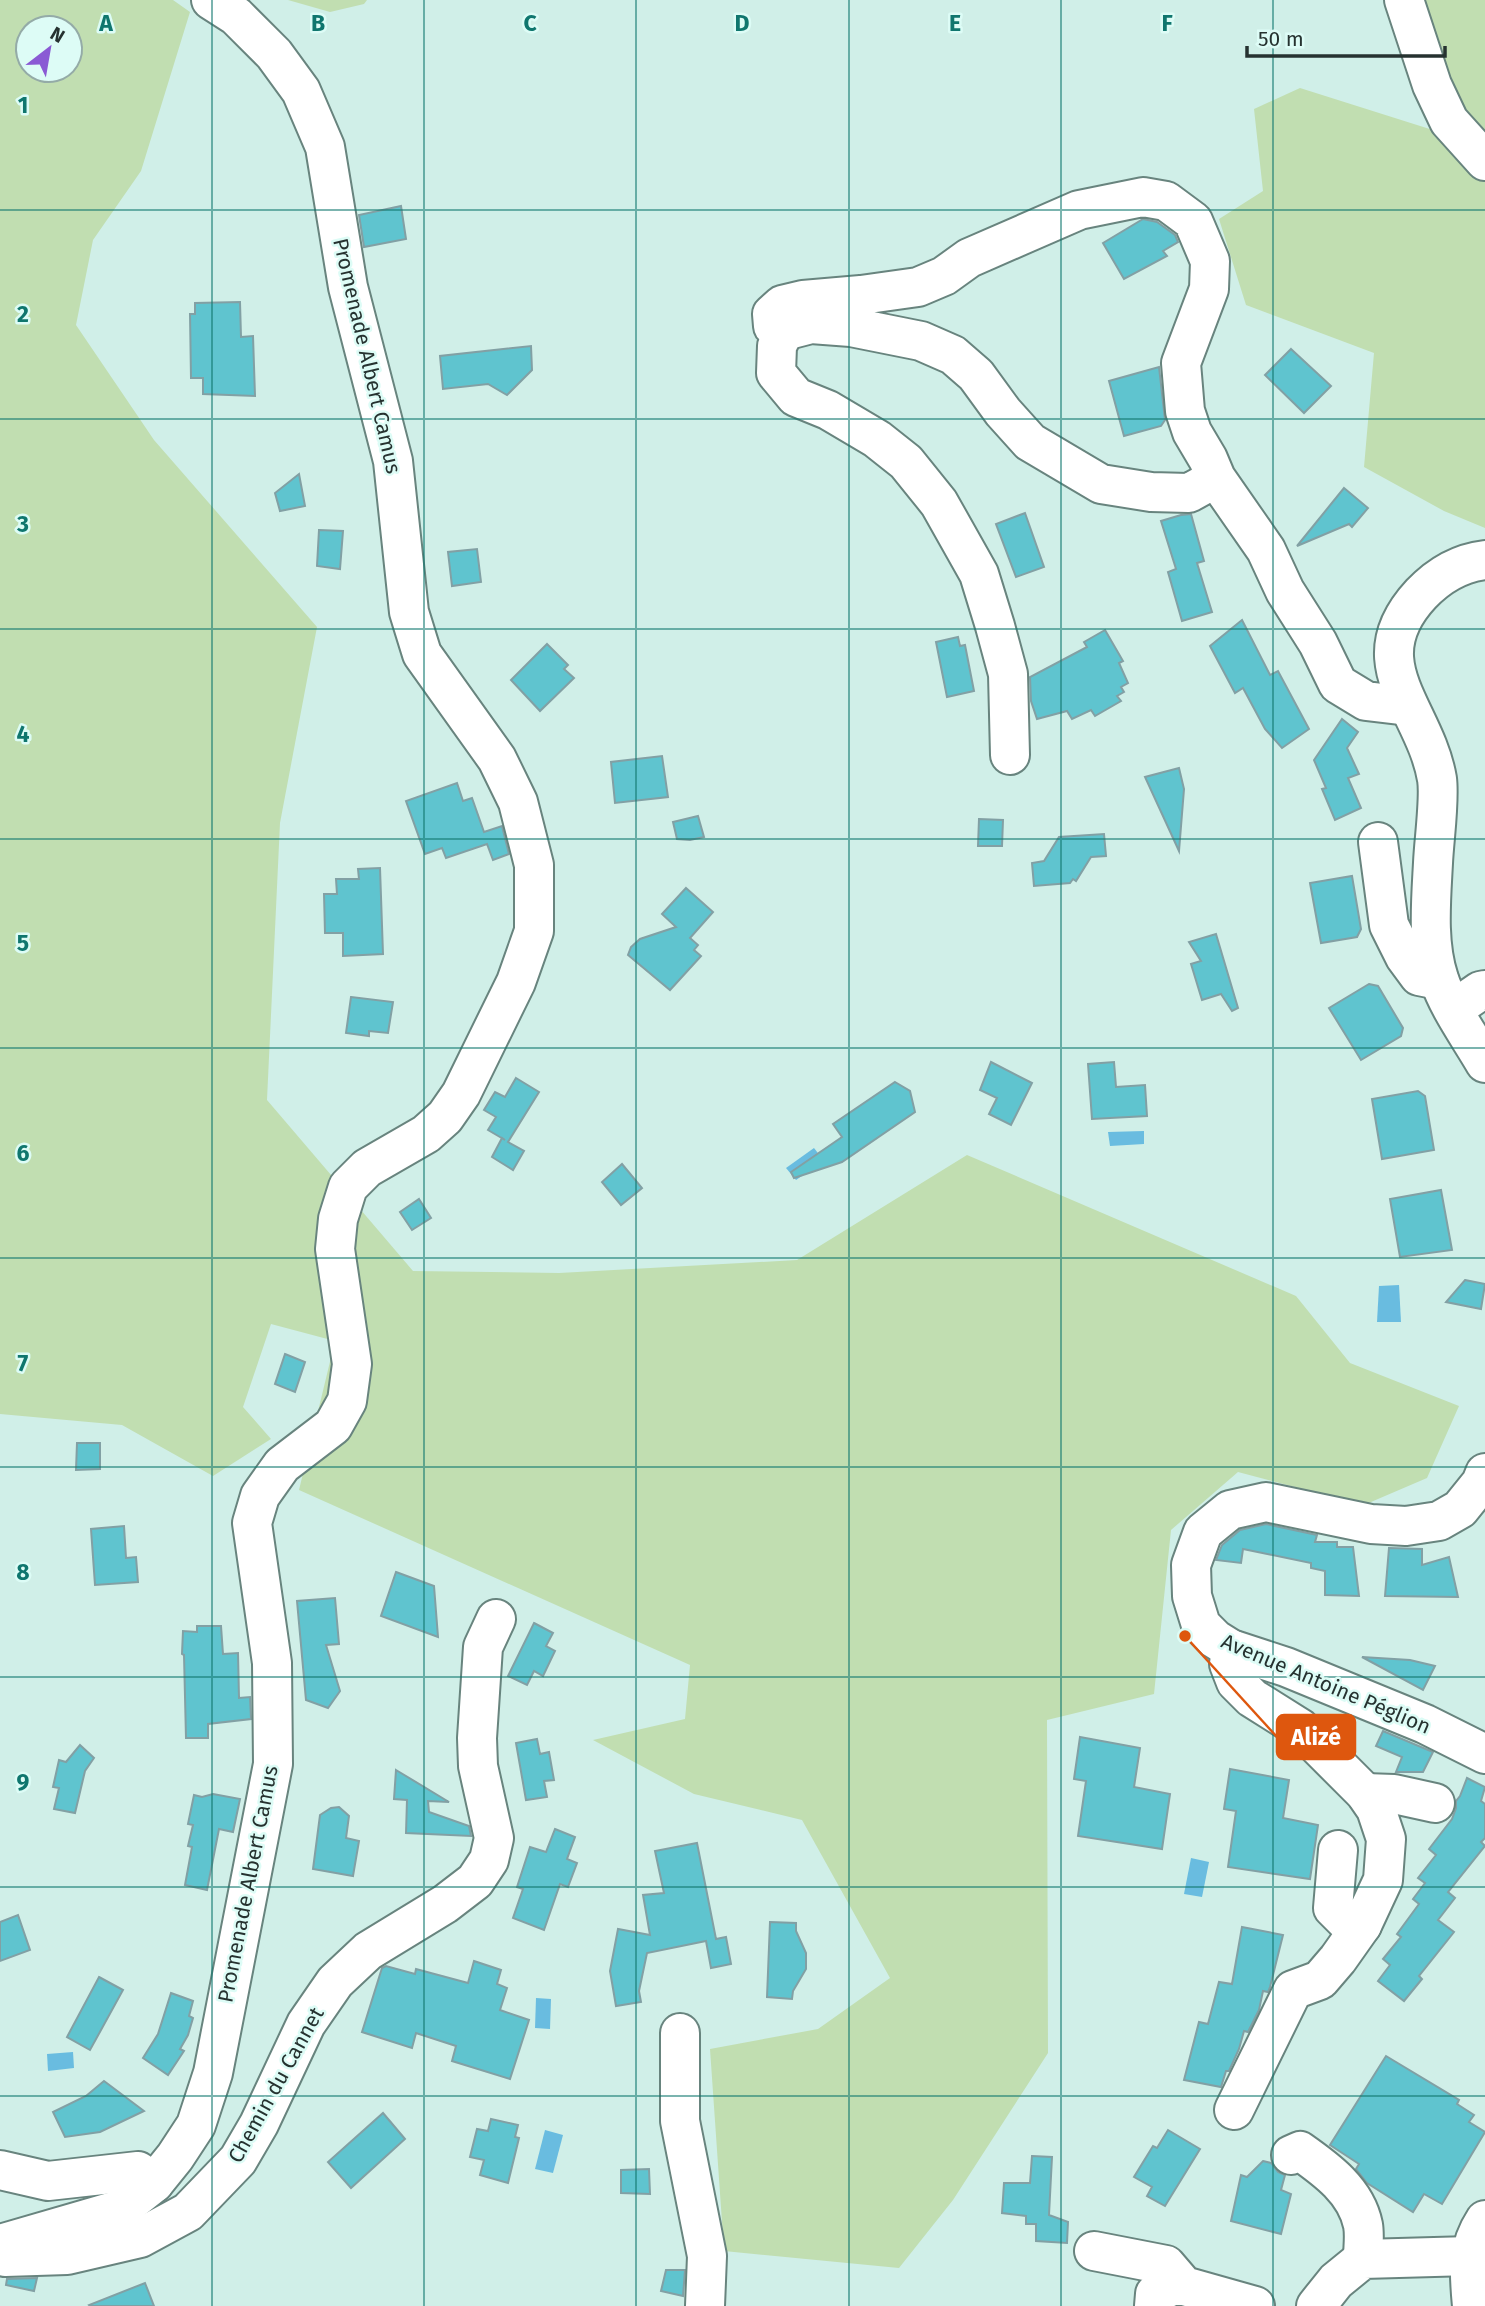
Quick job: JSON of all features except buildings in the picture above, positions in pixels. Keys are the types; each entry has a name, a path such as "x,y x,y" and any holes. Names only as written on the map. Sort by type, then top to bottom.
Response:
{"street":[{"name":"Promenade Albert Camus","path":"0,2245 121,2209 154,2183 196,2125 213,2073 272,1764 272,1663 252,1523 260,1496 282,1465 333,1426 347,1401 352,1364 335,1249 338,1219 348,1187 367,1168 426,1134 445,1117 461,1094 516,982 534,931 534,865 518,802 497,760 422,654 409,612 393,460 348,287 325,147 301,91 274,54 236,16 211,0"},
{"path":"1404,0 1432,85 1449,121 1485,161"},
{"path":"1216,478 1189,493 1151,492 1101,484 1030,442 1003,412 976,374 953,355 921,341 851,327 811,324 784,331 773,326 772,314 782,305 803,300 918,286 944,276 969,258 1079,211 1143,197 1166,201 1193,221 1210,261 1209,289 1181,363 1185,411 1192,432 1216,478 1266,550 1285,591 1318,643 1338,684 1366,701 1408,706"},
{"path":"784,331 777,346 776,373 796,397 828,410 877,439 906,462 939,503 979,574 1008,674 1010,755"},
{"path":"1485,560 1473,561 1435,579 1413,603 1394,636 1395,674 1408,706 1429,744 1437,781 1432,940 1460,992 1485,1063"},
{"path":"1378,842 1389,925 1405,957 1419,976 1460,992"},
{"name":"Avenue Antoine Péglion","path":"1485,1473 1481,1483 1460,1509 1439,1521 1406,1526 1371,1524 1266,1502 1230,1510 1203,1532 1191,1565 1192,1596 1201,1625 1215,1639 1231,1649 1286,1667 1425,1724 1485,1754"},
{"name":"Chemin du Cannet","path":"0,2256 79,2253 140,2238 188,2213 238,2160 259,2124 306,2025 335,1982 368,1951 445,1904 475,1881 489,1860 494,1838 478,1766 477,1738 484,1647 496,1619"},
{"path":"1231,1649 1229,1664 1236,1682 1252,1699 1300,1728 1365,1793 1376,1809 1386,1839 1382,1880 1362,1925 1320,1980 1293,1990 1234,2109"},
{"path":"1365,1793 1394,1794 1435,1803"},
{"path":"1338,1850 1333,1908 1348,1923 1362,1925"},
{"path":"680,2033 680,2121 707,2256 705,2306"},
{"path":"1291,2155 1300,2151 1332,2174 1347,2191 1359,2209 1364,2228 1363,2259"},
{"path":"0,2170 48,2181 138,2171 154,2183"},
{"path":"1472,2306 1470,2256 1478,2231 1485,2220"},
{"path":"1094,2250 1166,2264 1169,2296 1255,2306"},
{"path":"1316,2306 1336,2281 1363,2259 1470,2256"}],"green space":[{"path":"0,0 173,0 190,12 141,171 93,240 76,325 154,440 317,627 280,823 267,1100 413,1271 559,1273 797,1260 967,1155 1296,1296 1350,1363 1459,1406 1427,1478 1364,1505 1238,1472 1171,1530 1154,1694 1047,1720 1048,2053 953,2200 899,2268 724,2251 710,2049 818,2029 890,1978 802,1820 694,1794 593,1740 685,1719 690,1665 299,1490 335,1341 271,1324 243,1407 271,1439 213,1476 122,1425 0,1414"},
{"path":"288,0 367,0 364,4 330,12"},
{"path":"1423,0 1485,0 1485,528 1444,511 1364,467 1374,353 1246,305 1219,219 1263,191 1254,109 1300,88 1436,131"}],"water":[{"path":"1144,1131 1144,1144 1110,1146 1108,1132"},
{"path":"814,1148 824,1161 796,1180 786,1168"},
{"path":"1399,1285 1401,1322 1377,1322 1379,1286"},
{"path":"1191,1858 1209,1862 1202,1897 1184,1894"},
{"path":"536,1998 551,1999 550,2029 535,2028"},
{"path":"73,2052 74,2068 48,2071 47,2054"},
{"path":"545,2130 563,2135 553,2173 535,2169"}],"place":[{"name":"Alizé","path":"1185,1636"}]}
